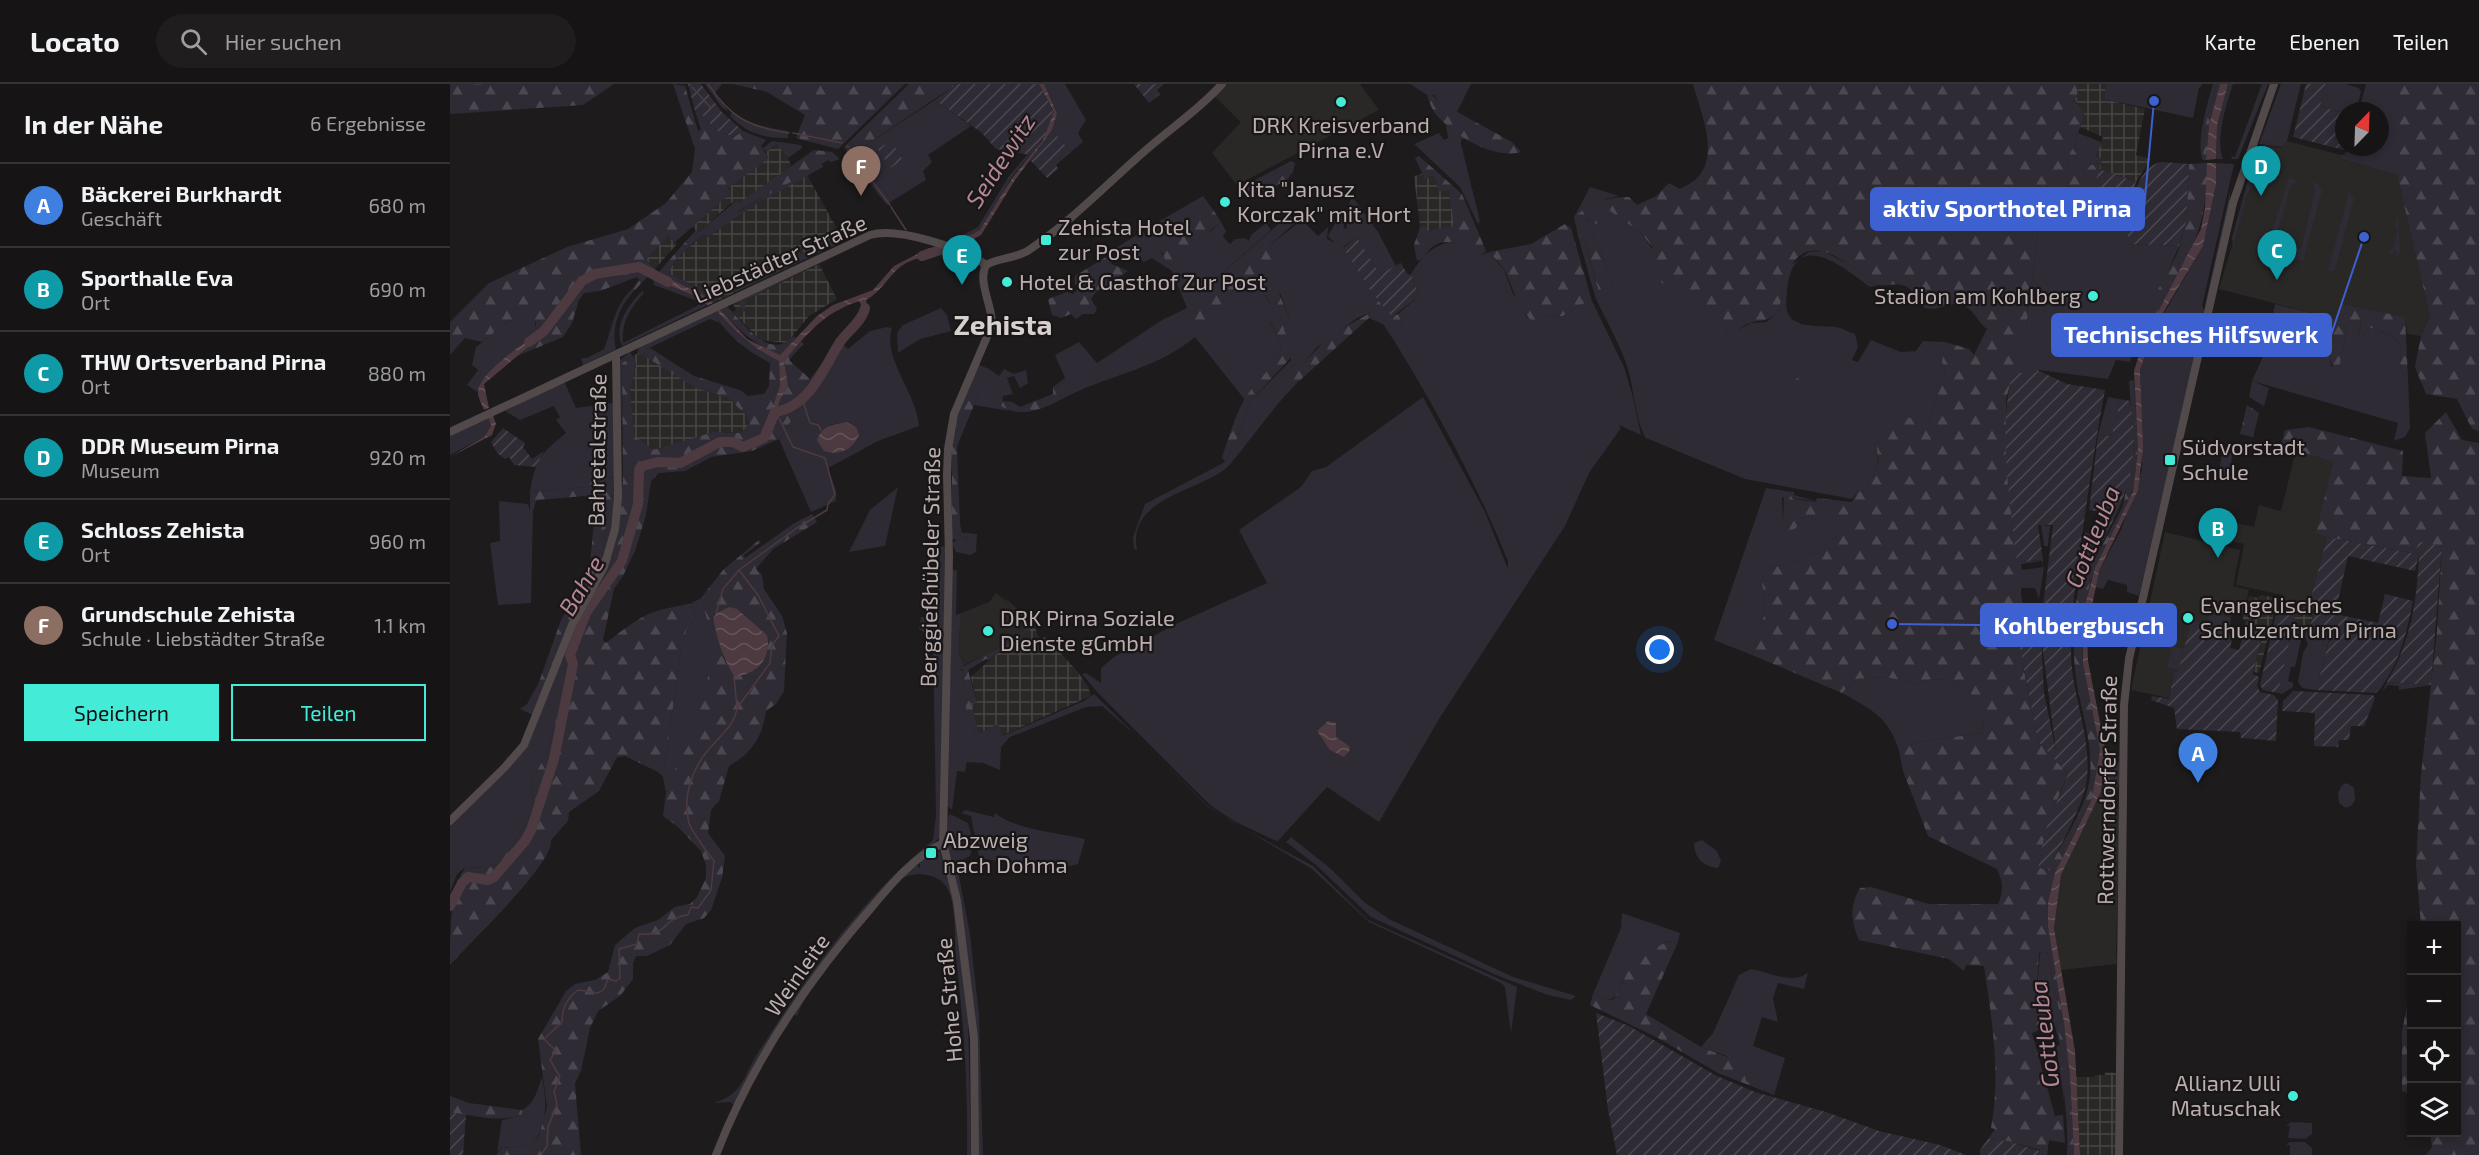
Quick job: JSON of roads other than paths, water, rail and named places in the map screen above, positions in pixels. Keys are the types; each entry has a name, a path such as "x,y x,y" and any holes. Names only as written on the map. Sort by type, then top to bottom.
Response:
{"main road":[{"path":"986,266 1016,257 1029,250 1095,197 1154,142 1197,110 1222,84"},
{"name":"Rottwerndorfer Straße","path":"2119,1155 2124,705 2129,659 2232,207 2274,84"},
{"name":"Liebstädter Straße","path":"450,432 876,233 891,232 952,249 968,254 986,266"},
{"name":"Berggießhübeler Straße","path":"943,843 949,557 948,448 959,402 992,326 992,310 983,277 986,266"},
{"name":"Bahretalstraße","path":"450,820 505,767 524,745 572,625 604,567 615,529 618,497 616,355"},
{"name":"Weinleite","path":"716,1155 762,1059 835,950 904,871 943,843"},
{"name":"Hohe Straße","path":"943,843 957,901 974,1038 975,1155"}],"water":[{"path":"1039,84 1044,84 1057,113 1052,130 1015,180 981,235 961,246 950,240 962,240 980,230 1013,177 1043,140 1054,112"},
{"path":"2220,84 2228,84 2217,126 2216,159 2206,160 2209,125"},
{"path":"2207,163 2216,163 2216,185 2203,246 2154,328 2140,370 2143,448 2138,490 2099,571 2087,631 2088,661 2105,748 2101,792 2061,875 2054,928 2075,1051 2080,1155 2074,1155 2070,1076 2048,927 2048,903 2055,873 2092,799 2100,750 2083,664 2082,616 2095,568 2133,492 2138,450 2134,371 2144,339 2201,229 2205,208"},
{"path":"929,248 940,253 906,263 895,271 877,292 866,300 868,312 861,320 858,318 864,310 859,301 826,318 801,341 784,361 788,385 779,402 773,431 765,429 780,386 779,361 745,339 716,310 719,309 747,339 780,355 817,316 833,305 873,290 894,266"},
{"path":"658,273 703,295 713,303 708,305 695,296 653,279"},
{"path":"539,333 540,337 484,384 489,408 484,410 479,399 480,384 503,360"},
{"path":"493,415 496,424 492,435 450,457 485,436 491,425 488,417"},
{"path":"846,422 856,427 859,435 853,445 840,452 824,451 817,440 822,431 828,426"},
{"path":"729,607 737,609 767,635 765,658 756,669 742,675 734,676 727,663 713,618 717,613"},
{"path":"1328,721 1336,723 1336,737 1349,746 1350,750 1344,757 1330,750 1317,731"}],"waterway":[{"path":"474,84 481,84"},
{"path":"708,84 716,96 742,119 763,128 789,133"},
{"path":"692,87 711,108"},
{"path":"793,133 842,143"},
{"path":"850,151 890,205"},
{"path":"891,207 906,230"},
{"name":"Seidewitz","path":"922,256 970,240"},
{"name":"Seidewitz","path":"529,342 544,331 582,281 595,274 639,267 668,282"},
{"name":"Bahre","path":"450,906 462,883 468,877 488,880 494,877 525,841 531,830 554,759 573,664 570,655 586,613 622,561 638,504 639,472 642,466 658,462 680,463 720,442 733,442 743,447 764,438 775,412 787,409 807,394 865,308"},
{"path":"802,398 810,423 818,425 821,430"},
{"path":"541,1155 547,1146 548,1127 557,1105 554,1091 560,1077 550,1060 556,1051 544,1039 562,1022 568,1000 578,990 598,993 604,989 608,979 616,981 620,978 619,949 637,944 639,934 656,932 674,919 688,915 691,907 698,908 711,890 714,861 689,823 687,804 690,784 703,757 730,725 737,708 770,663 772,645 779,636 758,595 739,570 797,528 827,510 828,504 835,495 825,458 793,447 777,414"},
{"path":"716,614 723,589 738,571"},
{"path":"734,676 737,707"}],"place":[{"name":"aktiv Sporthotel Pirna","path":"2154,101"},
{"name":"DRK Kreisverband Pirna e.V","path":"1341,102"},
{"name":"Grundschule Zehista","path":"861,196"},
{"name":"DDR Museum Pirna","path":"2261,196"},
{"name":"Kita \"Janusz Korczak\" mit Hort","path":"1225,202"},
{"name":"Technisches Hilfswerk","path":"2364,237"},
{"name":"Zehista Hotel zur Post","path":"1046,240"},
{"name":"THW Ortsverband Pirna","path":"2277,280"},
{"name":"Hotel & Gasthof Zur Post","path":"1007,282"},
{"name":"Schloss Zehista","path":"962,285"},
{"name":"Stadion am Kohlberg","path":"2093,296"},
{"name":"Südvorstadt Schule","path":"2170,460"},
{"name":"Sporthalle Eva","path":"2218,558"},
{"name":"Evangelisches Schulzentrum Pirna","path":"2188,618"},
{"name":"Kohlbergbusch","path":"1892,624"},
{"name":"DRK Pirna Soziale Dienste gGmbH","path":"988,631"},
{"name":"Bäckerei Burkhardt","path":"2198,783"},
{"name":"Abzweig nach Dohma","path":"931,853"},
{"name":"Allianz Ulli Matuschak","path":"2293,1096"}],"district":[{"name":"Zehista","path":"1003,325"}],"water label":[{"name":"Gottleuba","path":"2093,537"},
{"name":"Gottleuba","path":"2045,1034"}]}
